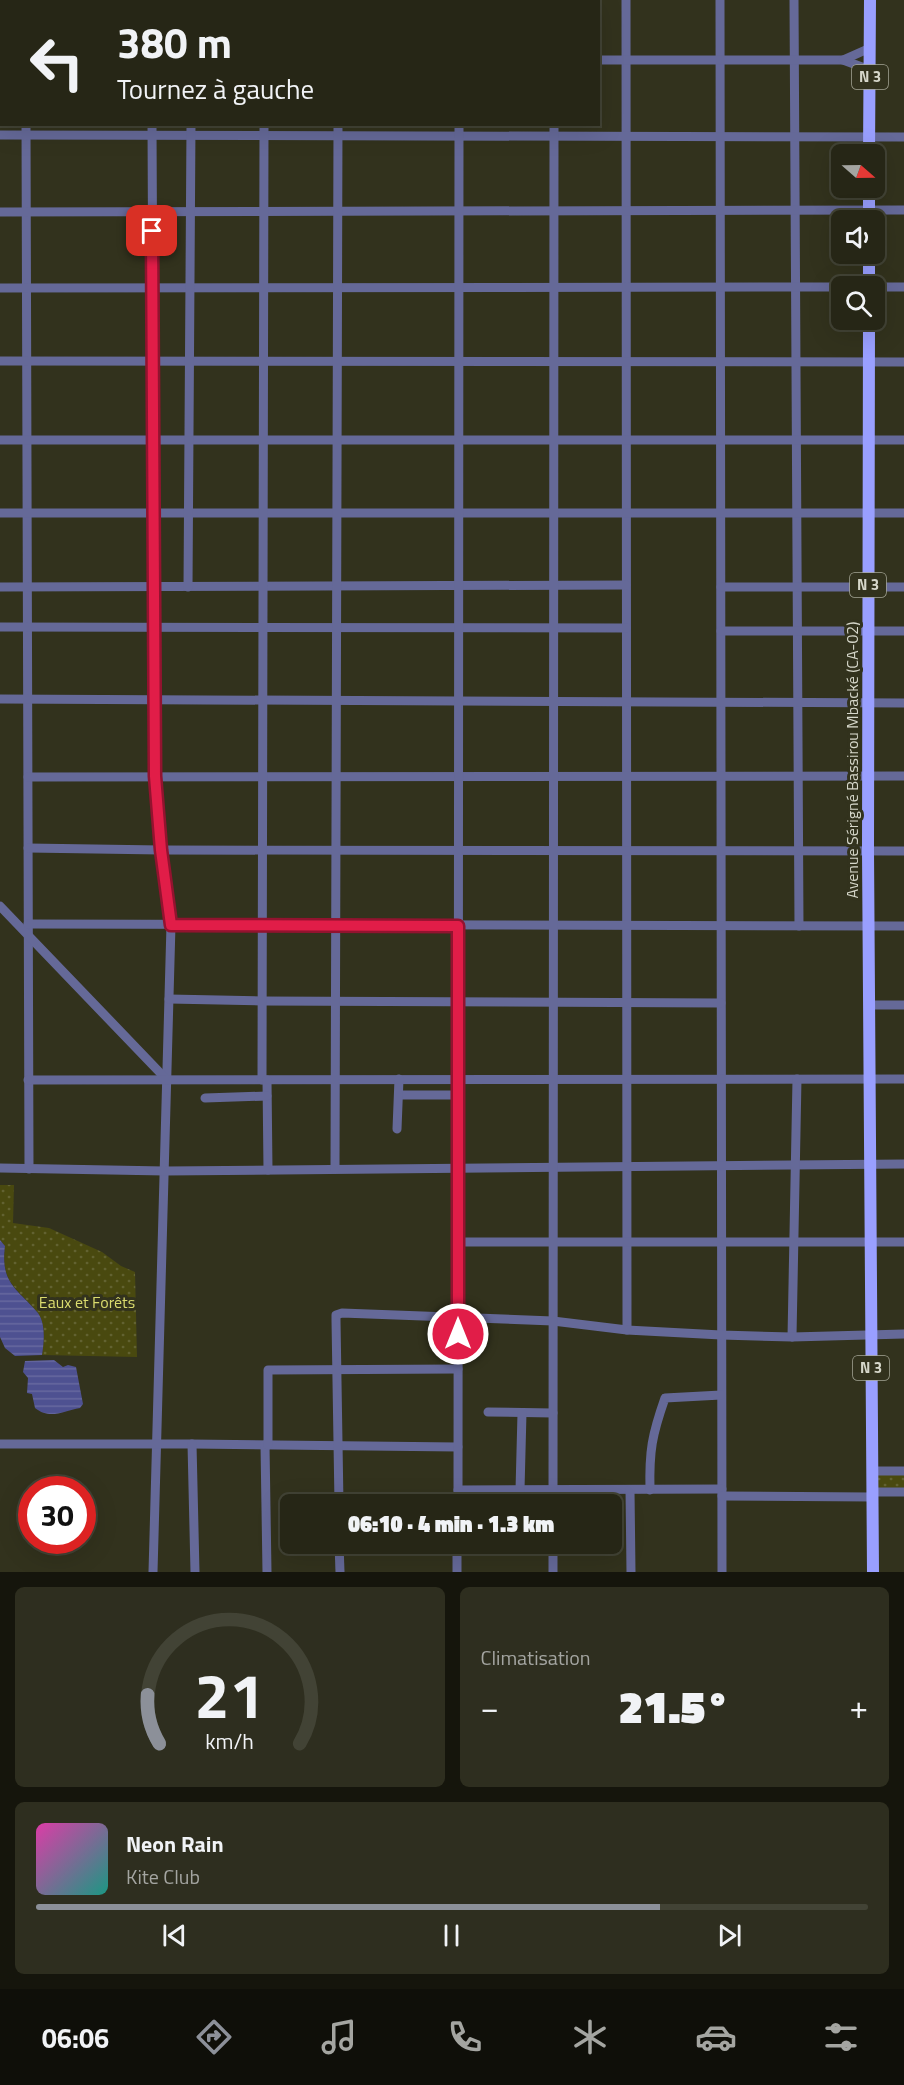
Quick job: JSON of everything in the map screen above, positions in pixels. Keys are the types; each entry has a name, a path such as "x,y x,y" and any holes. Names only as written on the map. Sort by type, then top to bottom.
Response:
{"main road":[{"name":"N 3","path":"869,144 870,0"},
{"name":"Avenue Sérigné Bassirou Mbacké (CA-02)","path":"869,330 867,851 870,1164"},
{"name":"N 3","path":"870,1164 873,1572"}],"street":[{"path":"626,0 627,1330"},
{"path":"720,0 722,1572"},
{"path":"794,0 799,926"},
{"path":"843,60 870,48"},
{"path":"600,60 843,60 870,70"},
{"path":"152,126 155,776 161,850 171,925 153,1572"},
{"path":"188,588 191,126"},
{"path":"264,126 262,1001 268,1170"},
{"path":"335,1169 338,126"},
{"path":"458,1494 459,126"},
{"path":"553,1494 554,126"},
{"path":"0,135 26,130 152,135 904,136"},
{"path":"26,130 28,1169"},
{"path":"0,212 795,210 831,212"},
{"path":"885,213 904,210"},
{"path":"0,288 831,287"},
{"path":"885,287 904,287"},
{"path":"0,361 904,362"},
{"path":"0,440 904,440"},
{"path":"0,513 904,513"},
{"path":"0,587 337,588 626,585"},
{"path":"721,587 904,586"},
{"path":"0,627 626,628"},
{"path":"721,631 904,631"},
{"path":"0,699 904,703"},
{"path":"27,777 904,776"},
{"path":"28,848 904,851"},
{"path":"0,906 167,1080"},
{"path":"28,924 904,926"},
{"path":"169,999 721,1003"},
{"path":"869,1005 904,1005"},
{"path":"397,1128 399,1079"},
{"path":"792,1337 797,1079"},
{"path":"28,1080 904,1079"},
{"path":"399,1095 458,1095"},
{"path":"205,1098 267,1096"},
{"path":"0,1168 165,1171 904,1164"},
{"path":"458,1242 904,1242"},
{"path":"339,1494 336,1315 342,1313 458,1316 721,1335 792,1337 904,1334"},
{"path":"267,1572 268,1370 458,1369"},
{"path":"650,1490 649,1457 654,1431 665,1398 722,1395"},
{"path":"488,1412 553,1413"},
{"path":"520,1490 522,1413"},
{"path":"0,1444 458,1447"},
{"path":"192,1444 195,1572"},
{"path":"872,1471 904,1471"},
{"path":"458,1490 650,1490 872,1495 904,1492"},
{"path":"630,1490 631,1572"},
{"path":"339,1554 340,1572"},
{"path":"458,1554 458,1572"},
{"path":"553,1554 553,1572"}],"green space":[{"name":"Eaux et Forêts","path":"0,1185 14,1185 13,1223 49,1228 102,1252 121,1266 135,1272 137,1357 42,1355 44,1334 41,1317 12,1285 5,1269 5,1246 0,1240"},
{"path":"875,1475 904,1475 904,1488 875,1488"}],"water":[{"path":"0,1240 5,1246 4,1259 8,1278 41,1317 44,1334 42,1355 15,1356 5,1348 0,1337"},
{"path":"54,1360 63,1367 68,1365 76,1367 83,1404 80,1408 51,1414 35,1408 32,1394 27,1393 28,1378 23,1372 25,1361"}],"route":[{"path":"152,231 155,776 161,850 171,925 458,926 458,1334"}]}
